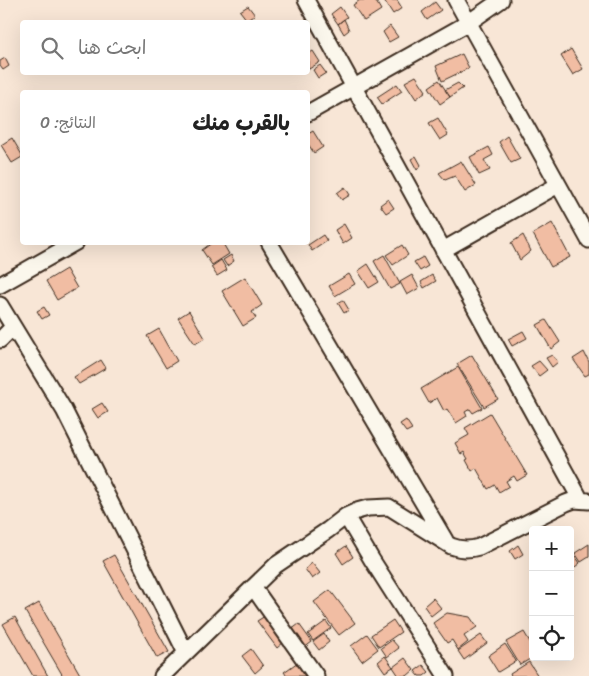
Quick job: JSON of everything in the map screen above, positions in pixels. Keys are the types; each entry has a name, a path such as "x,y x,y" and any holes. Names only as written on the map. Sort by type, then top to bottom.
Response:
{"street":[{"path":"162,676 276,565 346,516 357,511 368,508 389,507 451,546 463,550 471,550 580,497 306,0"},
{"path":"456,0 589,240"},
{"path":"310,112 468,23 501,0"},
{"path":"443,250 558,185"},
{"path":"0,285 71,245"},
{"path":"271,245 446,543"},
{"path":"0,305 64,410 186,653"},
{"path":"0,340 13,327"},
{"path":"346,516 446,676"},
{"path":"253,588 316,676"}],"building":[{"path":"360,0 375,0 381,10 364,21 353,5"},
{"path":"384,0 397,0 402,8 393,14"},
{"path":"435,2 441,10 427,20 422,12"},
{"path":"248,6 255,15 247,20 240,11"},
{"path":"340,7 347,17 338,24 331,14"},
{"path":"344,19 349,30 344,34 338,24"},
{"path":"390,26 398,37 389,42 383,32"},
{"path":"571,49 583,69 573,75 561,56"},
{"path":"313,51 320,62 310,68 310,53"},
{"path":"462,54 469,68 442,81 436,66"},
{"path":"5,58 9,66 3,70 0,66 0,61"},
{"path":"320,65 326,73 318,78 313,70"},
{"path":"416,76 426,91 416,99 405,82"},
{"path":"439,80 450,97 440,104 429,87"},
{"path":"458,83 463,88 450,97 445,90"},
{"path":"397,84 402,91 382,104 377,97"},
{"path":"438,118 448,135 440,140 429,123"},
{"path":"313,131 323,147 314,153 310,147 310,133"},
{"path":"507,136 520,159 511,163 499,142"},
{"path":"12,138 20,152 20,158 12,163 1,145"},
{"path":"489,147 493,155 484,160 490,170 479,175 470,157"},
{"path":"416,156 421,165 417,170 411,159"},
{"path":"461,161 476,185 465,192 455,176 445,180 439,173"},
{"path":"345,187 350,195 342,200 337,193"},
{"path":"388,199 394,208 386,213 380,205"},
{"path":"552,223 570,257 551,267 533,234"},
{"path":"344,224 352,238 343,244 335,230"},
{"path":"323,235 327,241 312,251 308,245"},
{"path":"523,235 531,251 520,260 511,243"},
{"path":"209,245 224,245 229,254 212,265 202,250"},
{"path":"402,245 408,255 393,265 386,255"},
{"path":"231,255 234,261 227,266 223,260"},
{"path":"384,255 400,284 390,289 374,261"},
{"path":"423,257 428,266 420,271 414,262"},
{"path":"221,260 227,270 217,276 211,267"},
{"path":"368,264 379,282 369,288 358,271"},
{"path":"66,269 77,288 57,300 46,281"},
{"path":"349,274 355,284 335,296 329,286"},
{"path":"412,275 419,288 407,295 400,282"},
{"path":"432,275 436,281 424,288 421,282"},
{"path":"245,277 262,305 252,312 256,318 243,326 222,291"},
{"path":"343,300 349,310 344,313 338,303"},
{"path":"44,307 49,315 42,319 37,311"},
{"path":"189,311 205,338 195,344 178,318"},
{"path":"546,320 560,342 551,349 537,325"},
{"path":"159,329 177,361 166,368 147,336"},
{"path":"523,331 527,338 512,346 508,339"},
{"path":"584,352 589,362 589,374 585,376 573,359"},
{"path":"472,355 498,399 484,407 457,364"},
{"path":"552,355 558,362 552,367 546,358"},
{"path":"101,360 106,368 79,384 74,377"},
{"path":"539,361 547,370 539,376 531,366"},
{"path":"458,367 482,408 473,413 470,409 465,412 467,416 456,423 447,409 444,411 437,398 429,403 421,389"},
{"path":"102,403 108,412 98,418 92,409"},
{"path":"490,413 527,475 517,481 514,476 506,481 509,486 499,492 495,485 488,489 476,468 472,471 464,452 461,454 455,443 469,435 465,428"},
{"path":"406,420 412,429 406,432 400,424"},
{"path":"589,544 589,557 581,562 575,553"},
{"path":"518,545 523,554 515,559 510,551"},
{"path":"346,546 353,557 343,564 336,553"},
{"path":"574,554 580,563 574,568"},
{"path":"114,555 169,652 157,658 103,561"},
{"path":"312,563 320,573 312,579 305,569"},
{"path":"330,590 355,623 339,635 314,602"},
{"path":"433,598 441,608 431,616 424,606"},
{"path":"39,603 81,676 63,676 25,611"},
{"path":"447,613 470,617 477,627 464,636 468,642 458,650 452,640 447,643 433,623"},
{"path":"265,616 284,642 277,648 257,621"},
{"path":"15,617 48,676 33,676 3,624"},
{"path":"393,620 401,632 379,647 371,635"},
{"path":"326,621 331,628 313,641 308,634"},
{"path":"299,624 312,642 304,648 291,630"},
{"path":"524,632 529,640 529,659 520,665 506,642"},
{"path":"324,634 329,642 319,650 313,642"},
{"path":"367,634 378,649 362,661 351,646"},
{"path":"481,635 487,643 464,660 458,651"},
{"path":"392,640 399,648 387,657 381,648"},
{"path":"505,644 516,661 498,672 488,656"},
{"path":"251,649 263,666 255,673 242,656"},
{"path":"385,656 393,667 385,672 378,662"},
{"path":"405,658 414,670 407,676 399,676 393,667"},
{"path":"298,662 308,676 287,676 284,672"},
{"path":"529,662 538,676 511,676 510,674"},
{"path":"423,665 429,672 424,676 419,676 415,671"}]}
